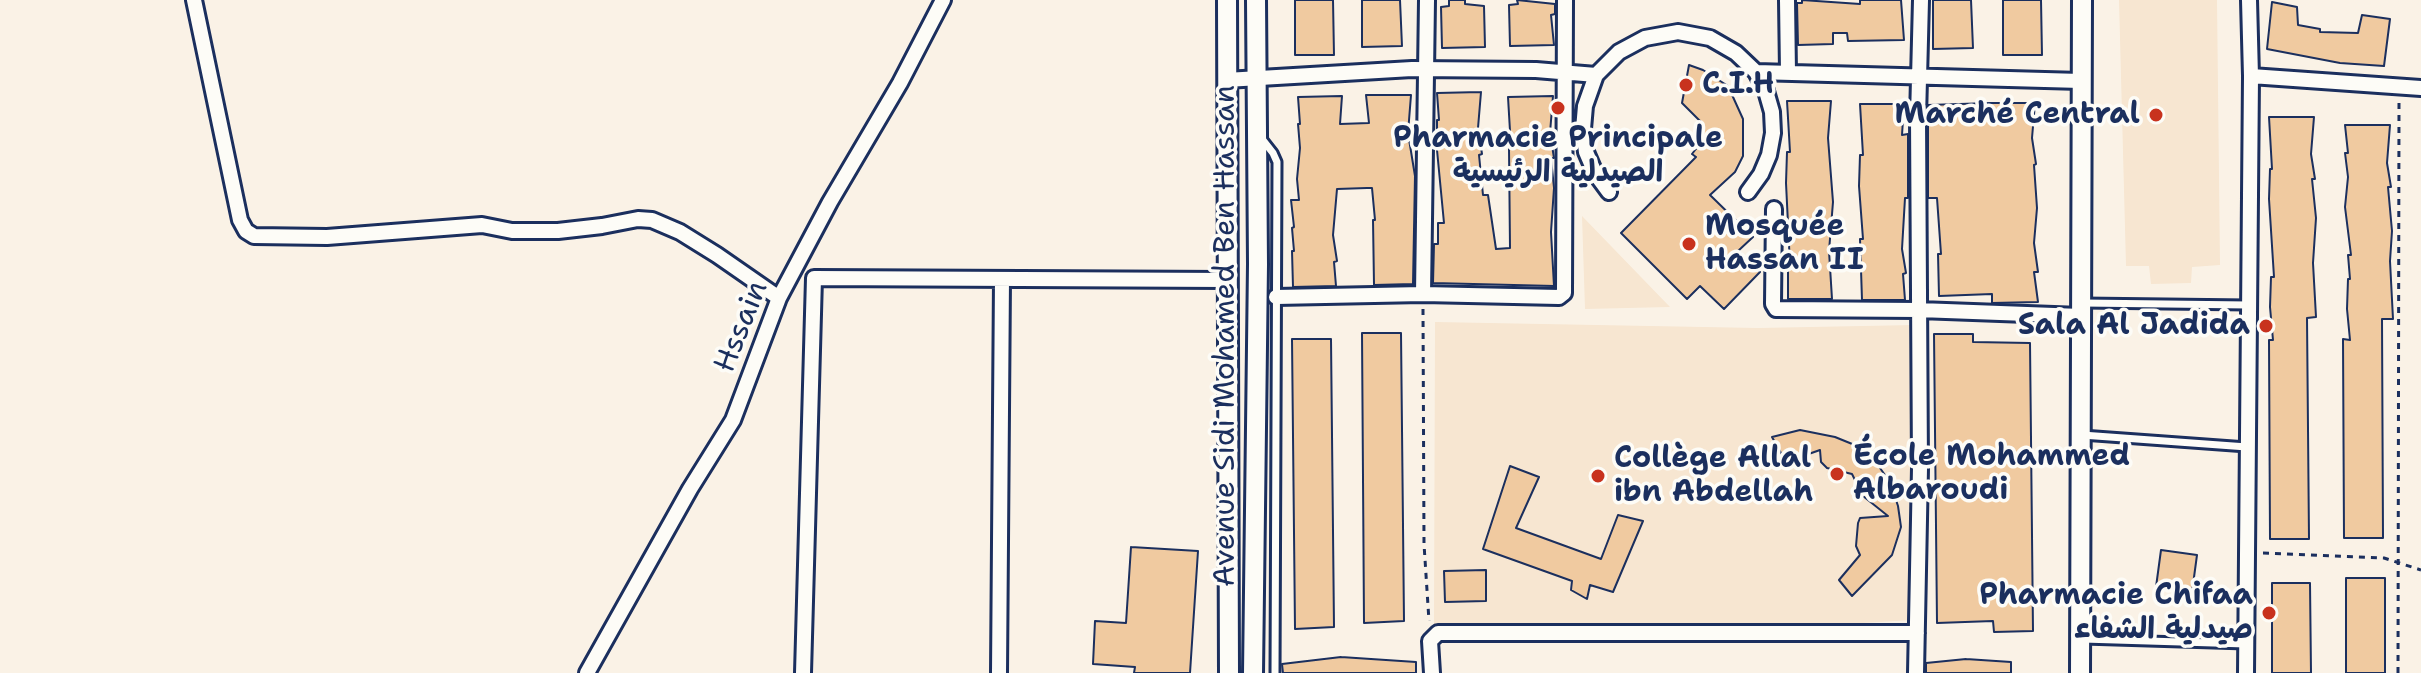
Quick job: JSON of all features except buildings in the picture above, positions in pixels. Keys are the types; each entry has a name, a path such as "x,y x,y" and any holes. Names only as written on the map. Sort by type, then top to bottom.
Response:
{"street":[{"path":"194,0 240,220 246,231 254,236 327,237 482,225 512,231 558,231 638,219 652,220 680,232 779,298"},
{"name":"Hssain","path":"587,673 690,489 733,420 779,298 943,0"},
{"name":"Avenue Sidi Mohamed Ben Hassan","path":"1227,0 1229,673"},
{"path":"1423,294 1427,0"},
{"path":"1276,297 1423,294 1559,297 1564,293 1565,0"},
{"path":"1787,0 1788,72"},
{"path":"1916,673 1921,0"},
{"path":"2080,673 2082,0"},
{"path":"2246,673 2249,0"},
{"name":"Avenue Sidi Mohamed Ben Hassan","path":"1253,673 1255,80 1259,5"},
{"path":"1609,192 1595,173 1586,152 1583,129 1585,106 1596,75 1619,52 1645,38 1678,32 1710,38 1736,53 1756,72 1766,91 1772,112 1773,133 1761,174 1748,192"},
{"path":"1226,80 1428,69 1596,75"},
{"path":"1756,72 2081,81"},
{"path":"2251,76 2421,88"},
{"path":"1774,209 1773,304 1776,309 2081,309"},
{"path":"803,673 814,278 1227,280"},
{"path":"999,673 1002,279"},
{"path":"1432,673 1430,641 1438,633 1917,633"}],"lane":[{"path":"1257,135 1269,146 1277,162 1275,673"},
{"path":"2081,309 2248,305"},
{"path":"2081,435 2247,447"},
{"path":"2081,639 2246,644"}],"path":[{"path":"2398,673 2399,86"},
{"path":"1423,294 1424,544 1430,641"},
{"path":"2246,552 2384,558 2421,570"}],"shaded area":[{"name":"Marché Central","path":"2119,0 2217,0 2220,265 2192,267 2191,283 2151,284 2149,266 2126,266"},
{"path":"1582,216 1670,307 1585,309"},
{"name":"Collège Allal ibn Abdellah","path":"1435,322 1758,328 1915,325 1912,620 1764,629 1434,624"}],"place":[{"name":"C.I.H","path":"1686,85"},
{"name":"Pharmacie Principale الصيدلية الرئيسية","path":"1558,108"},
{"name":"Marché Central","path":"2156,115"},
{"name":"Mosquée Hassan II","path":"1689,244"},
{"name":"Sala Al Jadida","path":"2266,326"},
{"name":"École Mohammed Albaroudi","path":"1837,474"},
{"name":"Collège Allal ibn Abdellah","path":"1598,476"},
{"name":"Pharmacie Chifaa صيدلية الشفاء","path":"2269,613"}]}
